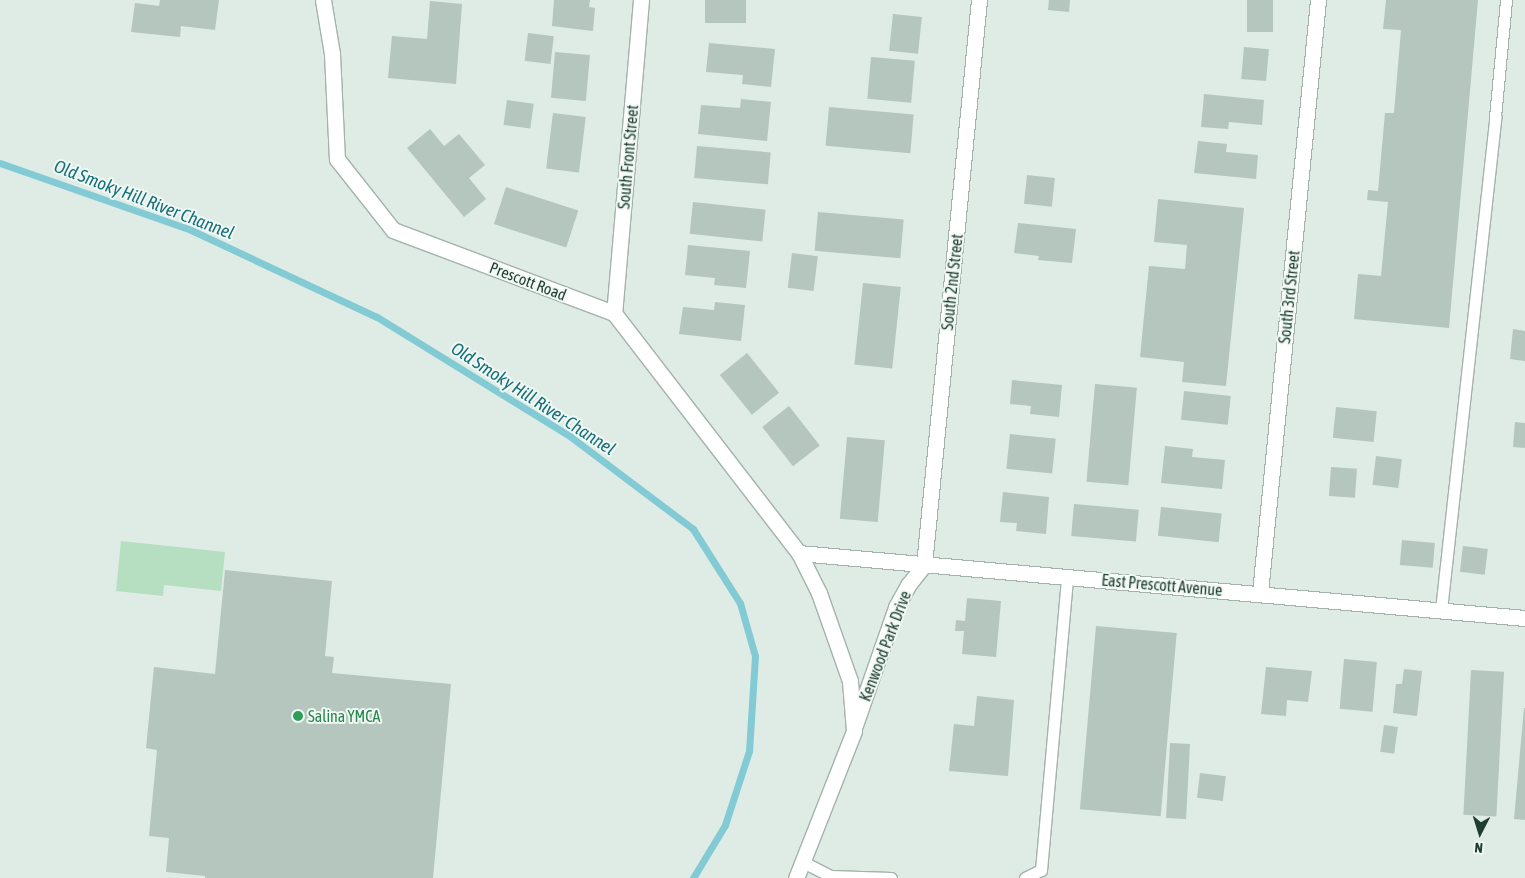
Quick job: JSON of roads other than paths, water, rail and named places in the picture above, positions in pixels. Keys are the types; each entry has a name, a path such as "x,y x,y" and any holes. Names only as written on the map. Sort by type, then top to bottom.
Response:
{"street":[{"name":"Prescott Road","path":"323,0 332,54 337,159 393,230 614,313"},
{"name":"South Front Street","path":"614,313 641,0"},
{"name":"South 2nd Street","path":"924,565 979,0"},
{"name":"South 3rd Street","path":"1260,593 1318,0"},
{"path":"614,313 799,553"},
{"name":"East Prescott Avenue","path":"799,553 1525,618"},
{"name":"Kenwood Park Drive","path":"799,553 820,593 850,681 854,731"},
{"name":"Kenwood Park Drive","path":"796,878 854,731 896,607 908,584 924,565"}],"lane":[{"path":"1441,610 1506,0"},
{"path":"1025,878 1041,870 1067,577"},
{"path":"803,862 830,876 891,878"}],"waterway":[{"name":"Old Smoky Hill River Channel","path":"0,163 191,230 377,317 571,437 693,529 740,603 755,656 749,751 725,825 693,878"}],"place":[{"name":"Salina YMCA","path":"298,716"}]}
